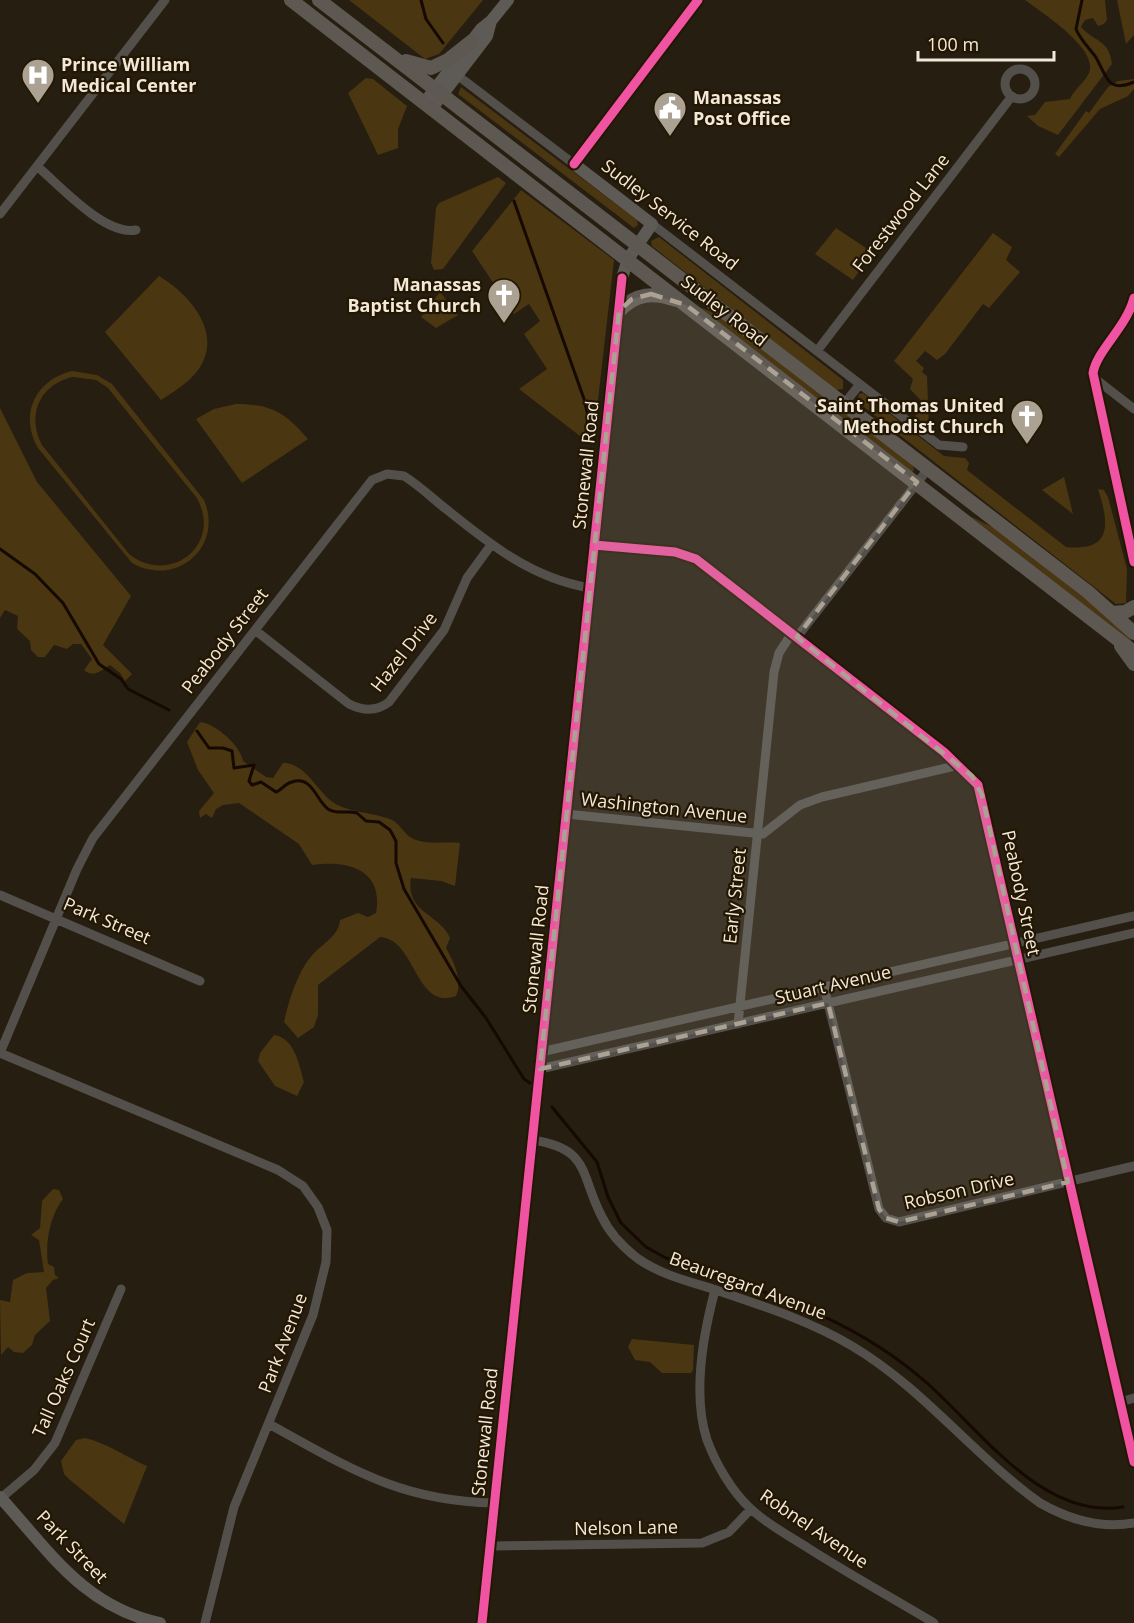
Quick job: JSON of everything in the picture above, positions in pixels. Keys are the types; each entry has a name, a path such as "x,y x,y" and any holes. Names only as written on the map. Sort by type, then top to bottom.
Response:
{"main road":[{"name":"Sudley Road","path":"291,0 1134,652"},
{"name":"Sudley Road","path":"319,0 1088,592 1134,633"},
{"path":"389,54 415,66 431,68 448,60 472,41"},
{"path":"619,311 632,299 645,295 672,298 686,305"},
{"path":"1112,613 1125,612 1134,607"},
{"path":"1115,636 1134,664"}],"street":[{"path":"0,214 165,0"},
{"path":"428,105 481,28 491,21 508,0"},
{"path":"574,164 698,0"},
{"path":"439,92 458,75 488,36 491,21"},
{"name":"Sudley Service Road","path":"458,75 939,445 963,447"},
{"name":"Forestwood Lane","path":"817,351 1012,96"},
{"path":"37,166 110,226 126,231 136,230"},
{"name":"Stonewall Road","path":"482,1623 619,311 628,259 636,244 652,224"},
{"path":"1134,298 1126,321 1097,361 1093,377 1134,562"},
{"path":"1093,377 1134,409"},
{"path":"844,404 860,384"},
{"name":"Early Street","path":"738,1024 774,672 779,653 928,469"},
{"name":"Peabody Street","path":"0,1053 56,919 93,838 372,480 379,476 396,474 410,480 491,545 543,575 590,588"},
{"name":"Peabody Street","path":"594,544 686,555 795,635 972,776 982,795 1068,1182 1134,1462"},
{"name":"Hazel Drive","path":"255,630 349,704 368,710 382,707 389,702 444,630 467,578 491,545"},
{"name":"Washington Avenue","path":"566,814 759,834 772,829 800,805 815,799 959,765"},
{"name":"Park Street","path":"0,895 200,981"},
{"name":"Stuart Avenue","path":"542,1052 1134,916"},
{"name":"Stuart Avenue","path":"540,1069 1134,933"},
{"name":"Robson Drive","path":"824,987 879,1209 886,1218 898,1222 1134,1166"},
{"name":"Park Avenue","path":"0,1053 278,1170 292,1178 313,1198 324,1218 328,1243 320,1295 228,1525 205,1623"},
{"name":"Beauregard Avenue","path":"532,1140 555,1144 576,1158 586,1172 601,1217 617,1240 631,1253 655,1269 810,1324 879,1363 933,1407 1040,1503 1056,1512 1090,1522 1134,1523"},
{"name":"Tall Oaks Court","path":"0,1497 34,1470 55,1443 120,1289"},
{"name":"Robnel Avenue","path":"714,1290 702,1366 702,1408 704,1428 723,1472 751,1509 833,1563 934,1623"},
{"path":"1120,1402 1134,1398"},
{"path":"269,1424 390,1487 448,1500 494,1503"},
{"name":"Park Street","path":"0,1497 90,1594 121,1612 160,1623"},
{"name":"Nelson Lane","path":"490,1546 702,1543 729,1532 751,1509"}],"highlighted area":[{"path":"651,294 686,305 917,482 797,637 972,776 982,795 1068,1182 899,1222 886,1218 879,1209 828,1003 540,1069 619,311 632,299"}],"shaded area":[{"path":"349,0 483,0 439,54 425,59"},
{"path":"1025,0 1105,0 1107,20 1104,24 1098,26 1093,18 1085,20 1081,27 1104,45 1112,64 1058,135 1038,126 1027,116 1035,115 1045,102 1070,99 1089,73 1089,60 1084,50 1065,30"},
{"path":"1117,0 1134,0 1134,35 1126,44"},
{"path":"366,78 373,79 407,106 398,129 398,148 378,155 348,93"},
{"path":"1134,79 1134,89 1128,96 1100,109 1059,157 1055,154 1086,111 1089,113 1108,87 1118,81"},
{"path":"461,87 637,220 638,225 634,228 458,94"},
{"path":"498,177 506,183 443,269 434,270 431,263 436,208 439,203"},
{"path":"521,190 614,260 594,435 589,443 519,389 547,369 524,334 540,321 529,304 514,314 472,251"},
{"path":"836,228 872,252 853,280 815,254"},
{"path":"993,233 1012,247 1006,260 1020,272 989,308 983,304 945,354 937,360 925,351 916,361 924,368 922,372 927,376 929,428 915,416 924,404 910,389 913,379 894,361"},
{"path":"659,237 843,380 843,389 835,390 652,246 651,241"},
{"path":"159,276 173,285 196,309 207,337 206,352 200,367 188,381 161,400 105,332"},
{"path":"440,292 458,315 436,328 421,317"},
{"path":"696,306 718,314 913,466 914,471 911,472"},
{"path":"72,371 97,375 112,384 204,500 208,517 207,533 202,547 192,558 179,566 165,570 149,569 132,563 38,448 32,436 30,423 34,400 48,382","holes":["73,377 96,380 108,388 196,497 203,514 203,530 198,544 189,555 176,563 161,565 145,563 129,554 42,445 37,434 35,423 39,402 52,386"]},
{"path":"863,393 944,456 965,458 969,463 967,470 1066,547 1092,545 1100,540 1105,524 1098,489 1104,490 1108,497 1127,569 1126,603 1116,604 860,404 859,394"},
{"path":"248,404 276,411 292,422 308,439 242,483 196,419 214,409"},
{"path":"0,408 37,482 131,596 103,645 132,674 125,681 120,673 110,665 94,674 84,670 92,659 81,644 73,644 67,649 54,645 45,657 38,657 31,650 30,641 17,629 18,616 5,610 0,618"},
{"path":"1064,477 1073,514 1042,490"},
{"path":"970,516 994,528 1119,625 1134,644"},
{"path":"200,722 213,726 226,736 238,749 243,761 266,777 273,778 283,763 290,764 303,771 336,804 392,820 416,840 460,843 455,886 441,881 411,878 413,899 424,912 439,923 450,938 446,948 455,965 458,978 456,996 442,998 432,993 423,984 401,949 392,941 380,937 318,985 318,1015 314,1027 298,1038 284,1022 291,995 299,977 308,960 337,930 340,920 358,913 368,917 376,913 377,898 374,886 368,877 350,866 312,865 299,844 239,803 223,805 216,809 212,818 206,814 200,818 199,811 214,793 198,770 187,742"},
{"path":"274,1035 287,1041 298,1060 304,1082 297,1096 275,1086 258,1061 260,1053"},
{"path":"53,1189 59,1190 63,1199 55,1213 48,1238 48,1264 54,1267 55,1275 59,1278 53,1280 46,1288 50,1321 35,1335 32,1345 23,1353 14,1352 8,1347 1,1355 0,1300 10,1302 13,1280 27,1273 44,1272 39,1240 31,1235 40,1228 42,1201"},
{"path":"632,1339 694,1345 693,1370 691,1373 662,1373 650,1362 635,1360 628,1347"},
{"path":"85,1438 147,1466 124,1524 64,1474 61,1461 76,1440"}],"waterway":[{"path":"421,0 426,19 443,43"},
{"path":"1082,0 1076,29 1095,56 1108,81 1118,86 1134,82"},
{"path":"514,201 584,399 588,416 586,434 593,442"},
{"path":"0,549 35,574 63,603 99,664 121,679 128,689 169,710"},
{"path":"197,731 209,748 223,748 232,751 234,768 254,765 249,781 252,785 261,782 276,792 289,783 304,782 328,809 335,812 357,813 366,821 379,822 390,830 396,841 396,863 404,889 461,986 486,1018 524,1079 530,1083"},
{"path":"552,1107 597,1162 608,1197 621,1223 646,1247 666,1258 803,1307 867,1339 927,1383 1015,1468 1040,1486 1066,1500 1094,1507 1123,1507"}],"cycle path":[{"path":"574,164 698,0"},
{"path":"482,1623 622,278"},
{"path":"1134,298 1125,319 1100,356 1093,373 1134,562"},
{"path":"594,545 675,552 696,559 944,752 978,785 1134,1462"}],"place":[{"name":"Prince William Medical Center","path":"38,104"},
{"name":"Manassas Post Office","path":"670,137"},
{"name":"Manassas Baptist Church","path":"504,324"},
{"name":"Saint Thomas United Methodist Church","path":"1027,445"}]}
